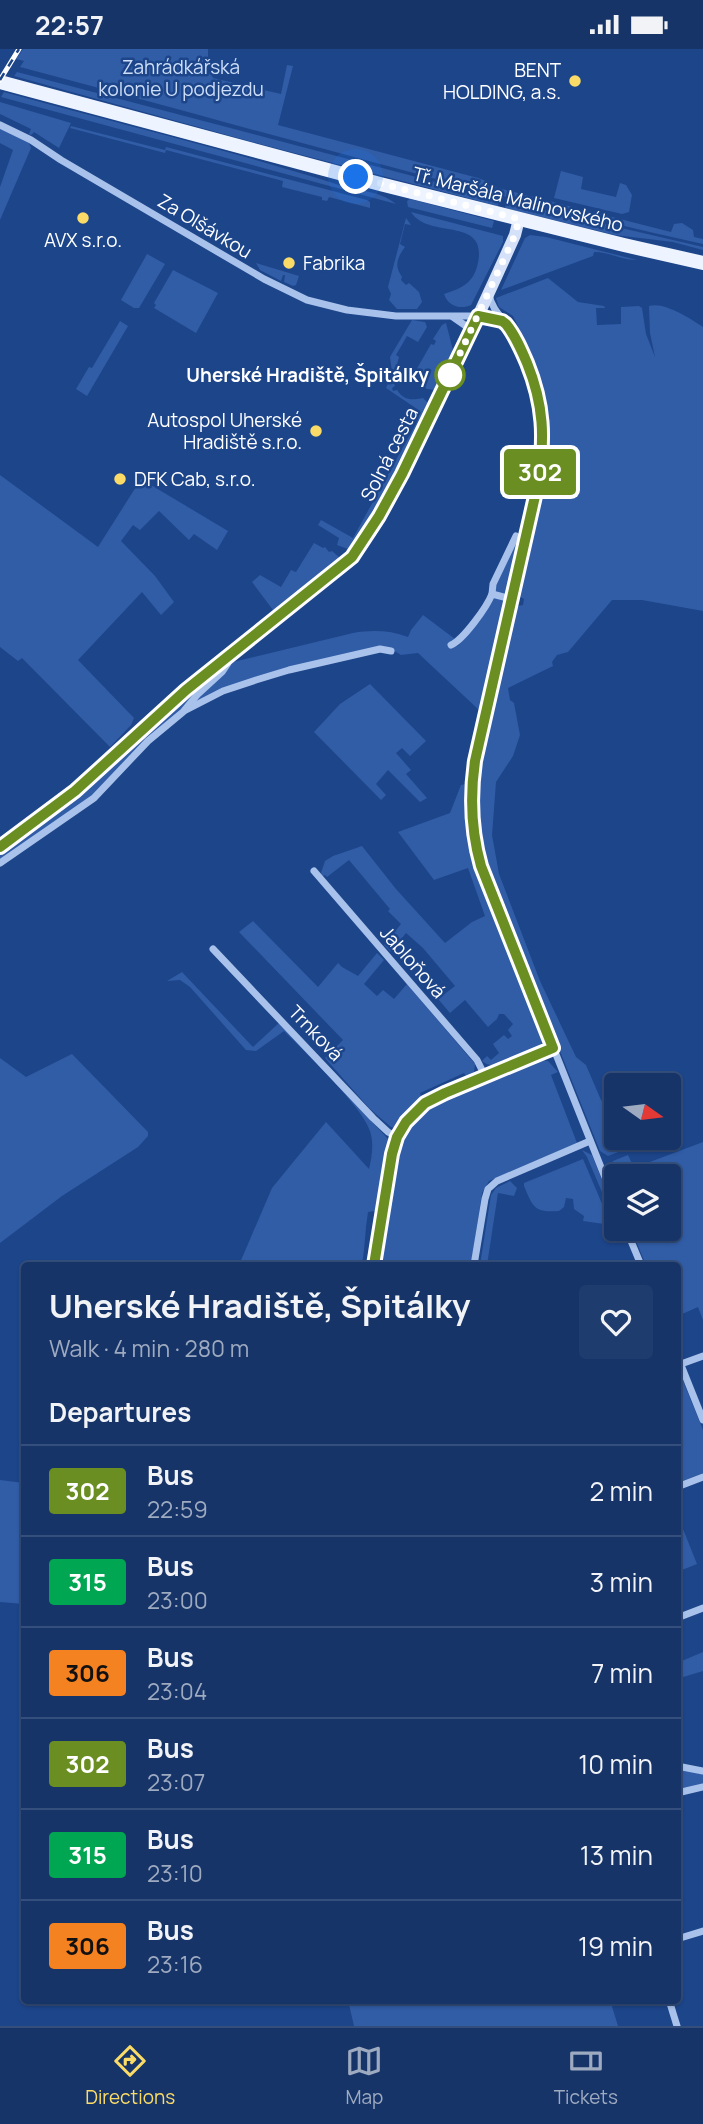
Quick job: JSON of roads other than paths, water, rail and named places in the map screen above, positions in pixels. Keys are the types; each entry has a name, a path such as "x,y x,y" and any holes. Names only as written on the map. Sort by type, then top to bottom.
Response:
{"main road":[{"name":"Tř. Maršála Malinovského","path":"0,82 353,177 703,263"}],"street":[{"name":"Za Olšávkou","path":"0,125 31,140 292,294 318,304 364,312 396,316 478,316 502,321"},
{"name":"Solná cesta","path":"0,847 75,791 158,714 340,568 359,549 404,469 468,339 515,235 519,219"},
{"path":"489,292 492,305 513,333 534,382 543,443 538,483 475,761 472,818 481,866 604,1175"},
{"path":"449,316 466,326 468,339"},
{"path":"451,645 461,638 488,602 493,584 516,536"},
{"path":"492,594 511,599"},
{"path":"183,712 223,691 289,670 380,649 391,651"},
{"name":"Solná cesta","path":"0,863 94,798 148,741 183,712 226,667 226,657"},
{"name":"Jabloňová","path":"314,871 477,1060 485,1076"},
{"name":"Trnková","path":"213,949 373,1118 397,1137"},
{"path":"374,1262 392,1154 397,1137 411,1114 425,1103 553,1048"},
{"path":"474,1262 485,1199 490,1186 590,1141"},
{"path":"631,1241 640,1262"},
{"path":"681,1360 703,1356"},
{"path":"681,1365 703,1420"},
{"path":"681,1485 703,1477"},
{"path":"681,1616 703,1608"},
{"path":"681,1767 703,1771"},
{"path":"681,1792 703,1787"},
{"path":"681,1938 703,1931"},
{"path":"670,2004 677,2026"}],"railway":[{"path":"0,80 19,49"}],"place":[{"name":"BENT HOLDING, a.s.","path":"575,81"},
{"name":"AVX s.r.o.","path":"83,218"},
{"name":"Fabrika","path":"289,263"},
{"name":"Uherské Hradiště, Špitálky","path":"450,375"},
{"name":"Autospol Uherské Hradiště s.r.o.","path":"316,431"},
{"name":"DFK Cab, s.r.o.","path":"120,479"}],"park label":[{"name":"Zahrádkářská kolonie U podjezdu","path":"181,78"}]}
